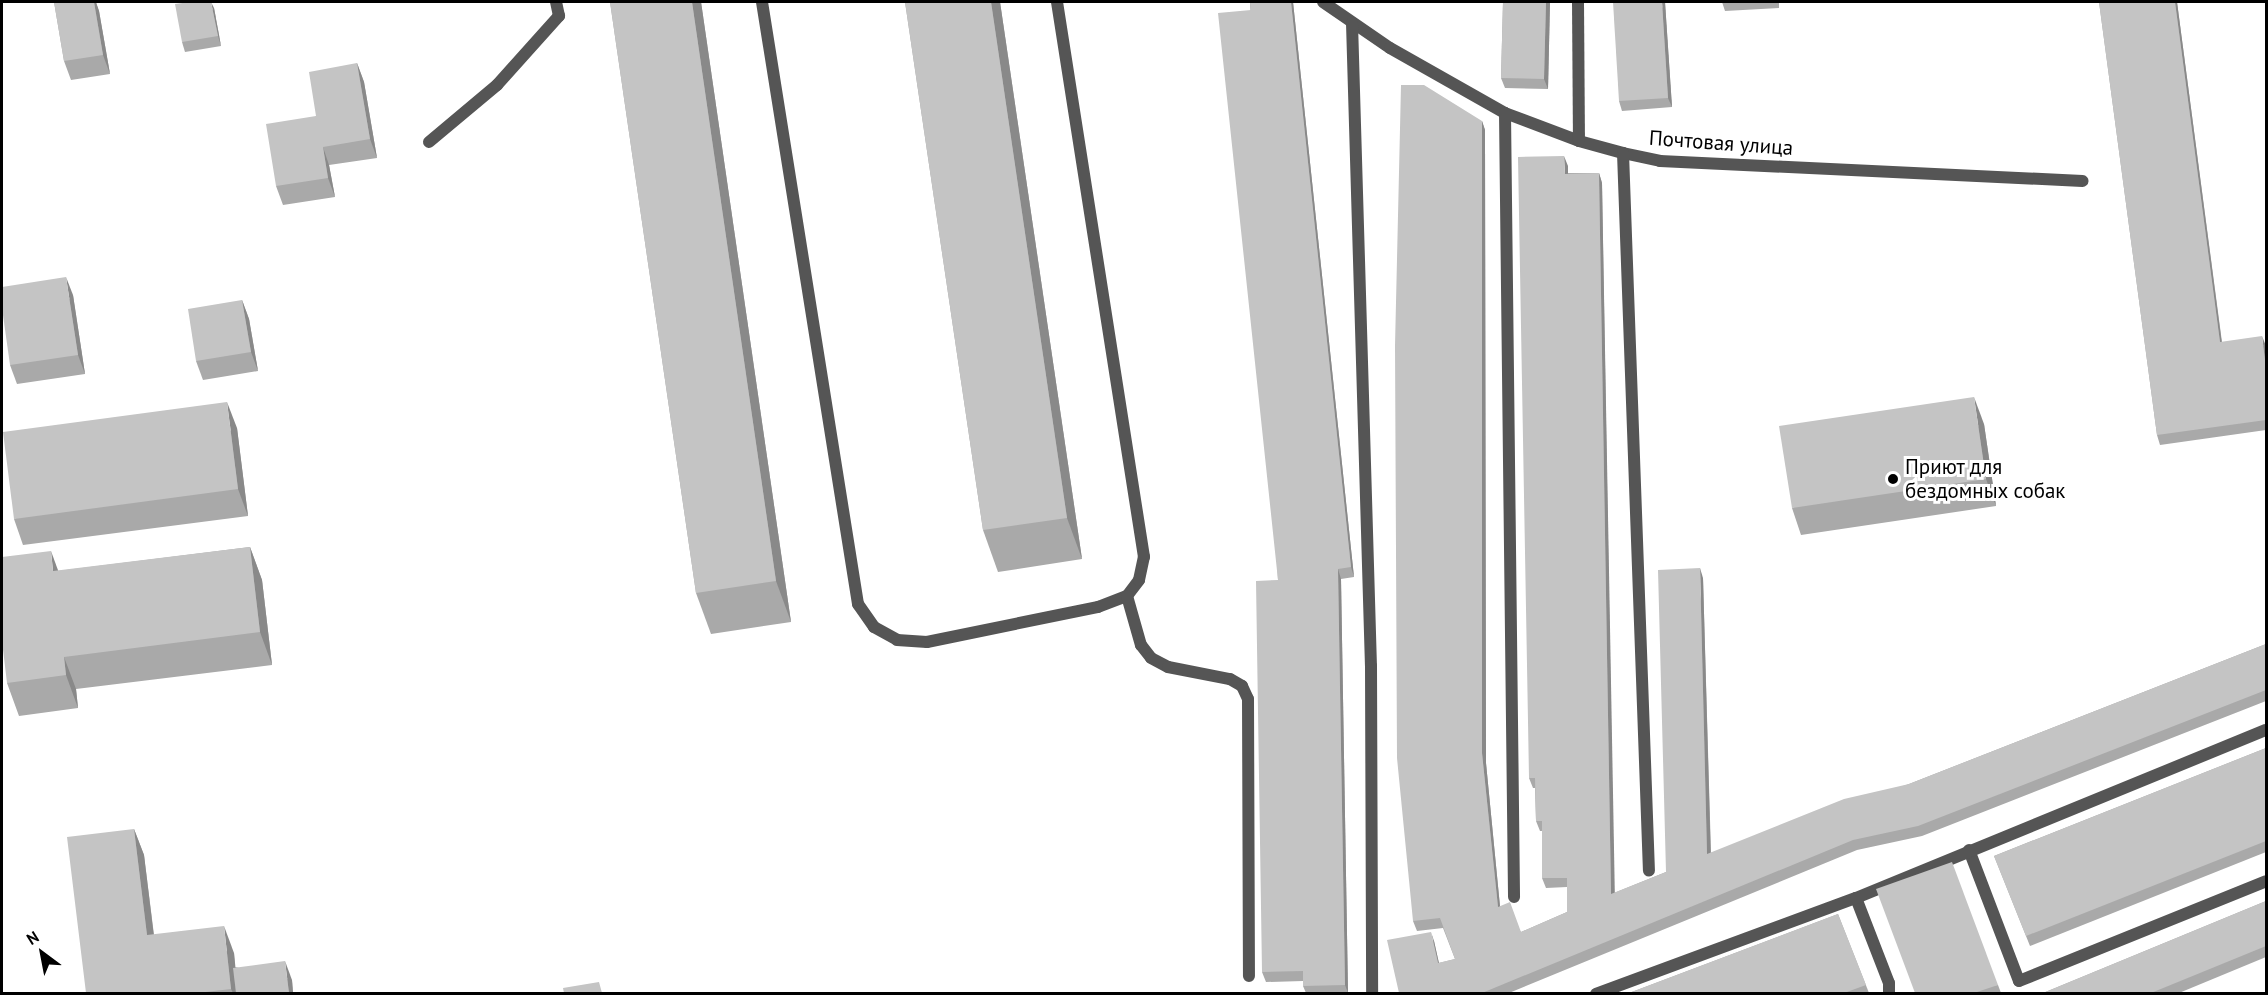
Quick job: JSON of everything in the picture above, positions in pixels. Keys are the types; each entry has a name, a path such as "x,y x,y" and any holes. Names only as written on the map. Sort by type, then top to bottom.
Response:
{"lane":[{"path":"429,142 497,85 559,16 556,2"},
{"path":"762,2 858,604 874,627 897,640 927,642 1098,607 1127,596 1138,580 1144,557 1057,2"},
{"name":"Почтовая улица","path":"1323,2 1352,23 1505,113 1579,141 1623,153 1660,161 2083,181"},
{"path":"1578,2 1579,141"},
{"path":"1352,23 1371,666 1372,993"},
{"path":"1505,113 1514,897"},
{"path":"1623,153 1649,871"},
{"path":"1127,596 1141,645 1151,658 1168,668 1230,679 1242,686 1248,699 1249,976"},
{"path":"1596,993 1856,898 2266,730"},
{"path":"1969,850 2019,981 2266,881"},
{"path":"1856,898 1889,983 1888,993"}],"building":[{"path":"54,2 94,2 103,55 64,61"},
{"path":"211,2 218,36 182,42 175,4"},
{"path":"610,2 692,2 776,581 696,593"},
{"path":"905,2 991,2 1067,518 983,530"},
{"path":"1250,2 1291,2 1351,567 1338,569 1345,985 1303,986 1303,971 1262,972 1256,581 1278,580 1218,13 1251,10"},
{"path":"1503,2 1546,2 1544,79 1501,78"},
{"path":"1613,2 1662,2 1668,98 1619,101"},
{"path":"2099,2 2175,2 2220,342 2262,336 2266,368 2266,420 2157,435"},
{"path":"357,63 370,139 323,147 328,178 276,186 266,124 316,116 309,72"},
{"path":"1401,85 1424,85 1482,121 1482,753 1498,907 1510,902 1521,932 1567,912 1567,878 1542,878 1542,821 1536,821 1535,778 1529,778 1518,157 1564,156 1565,174 1599,173 1611,894 1666,872 1658,570 1700,568 1707,854 1844,799 1909,784 2266,644 2266,690 1918,826 1853,840 1482,993 1399,993 1387,940 1431,932 1438,963 1455,959 1440,918 1413,921 1397,758 1395,346"},
{"path":"66,277 78,355 10,365 2,308 2,287"},
{"path":"242,300 251,352 196,361 188,309"},
{"name":"Приют для бездомных собак","path":"1974,397 1986,479 1792,508 1779,426"},
{"path":"227,402 238,489 14,519 3,432"},
{"path":"250,547 260,632 64,657 66,675 7,683 2,641 2,557 51,551 53,571"},
{"path":"2266,748 2266,841 2026,936 1994,856"},
{"path":"134,829 147,935 224,926 231,989 197,993 86,993 67,837"},
{"path":"1952,862 1998,985 1974,993 1915,993 1876,889"},
{"path":"2266,901 2266,946 2151,993 2043,993"},
{"path":"1838,914 1866,985 1844,993 1629,993"},
{"path":"285,961 289,993 236,993 233,968"},
{"path":"599,982 602,993 564,993 563,988"}],"place":[{"name":"Приют для бездомных собак","path":"1893,479"}]}
